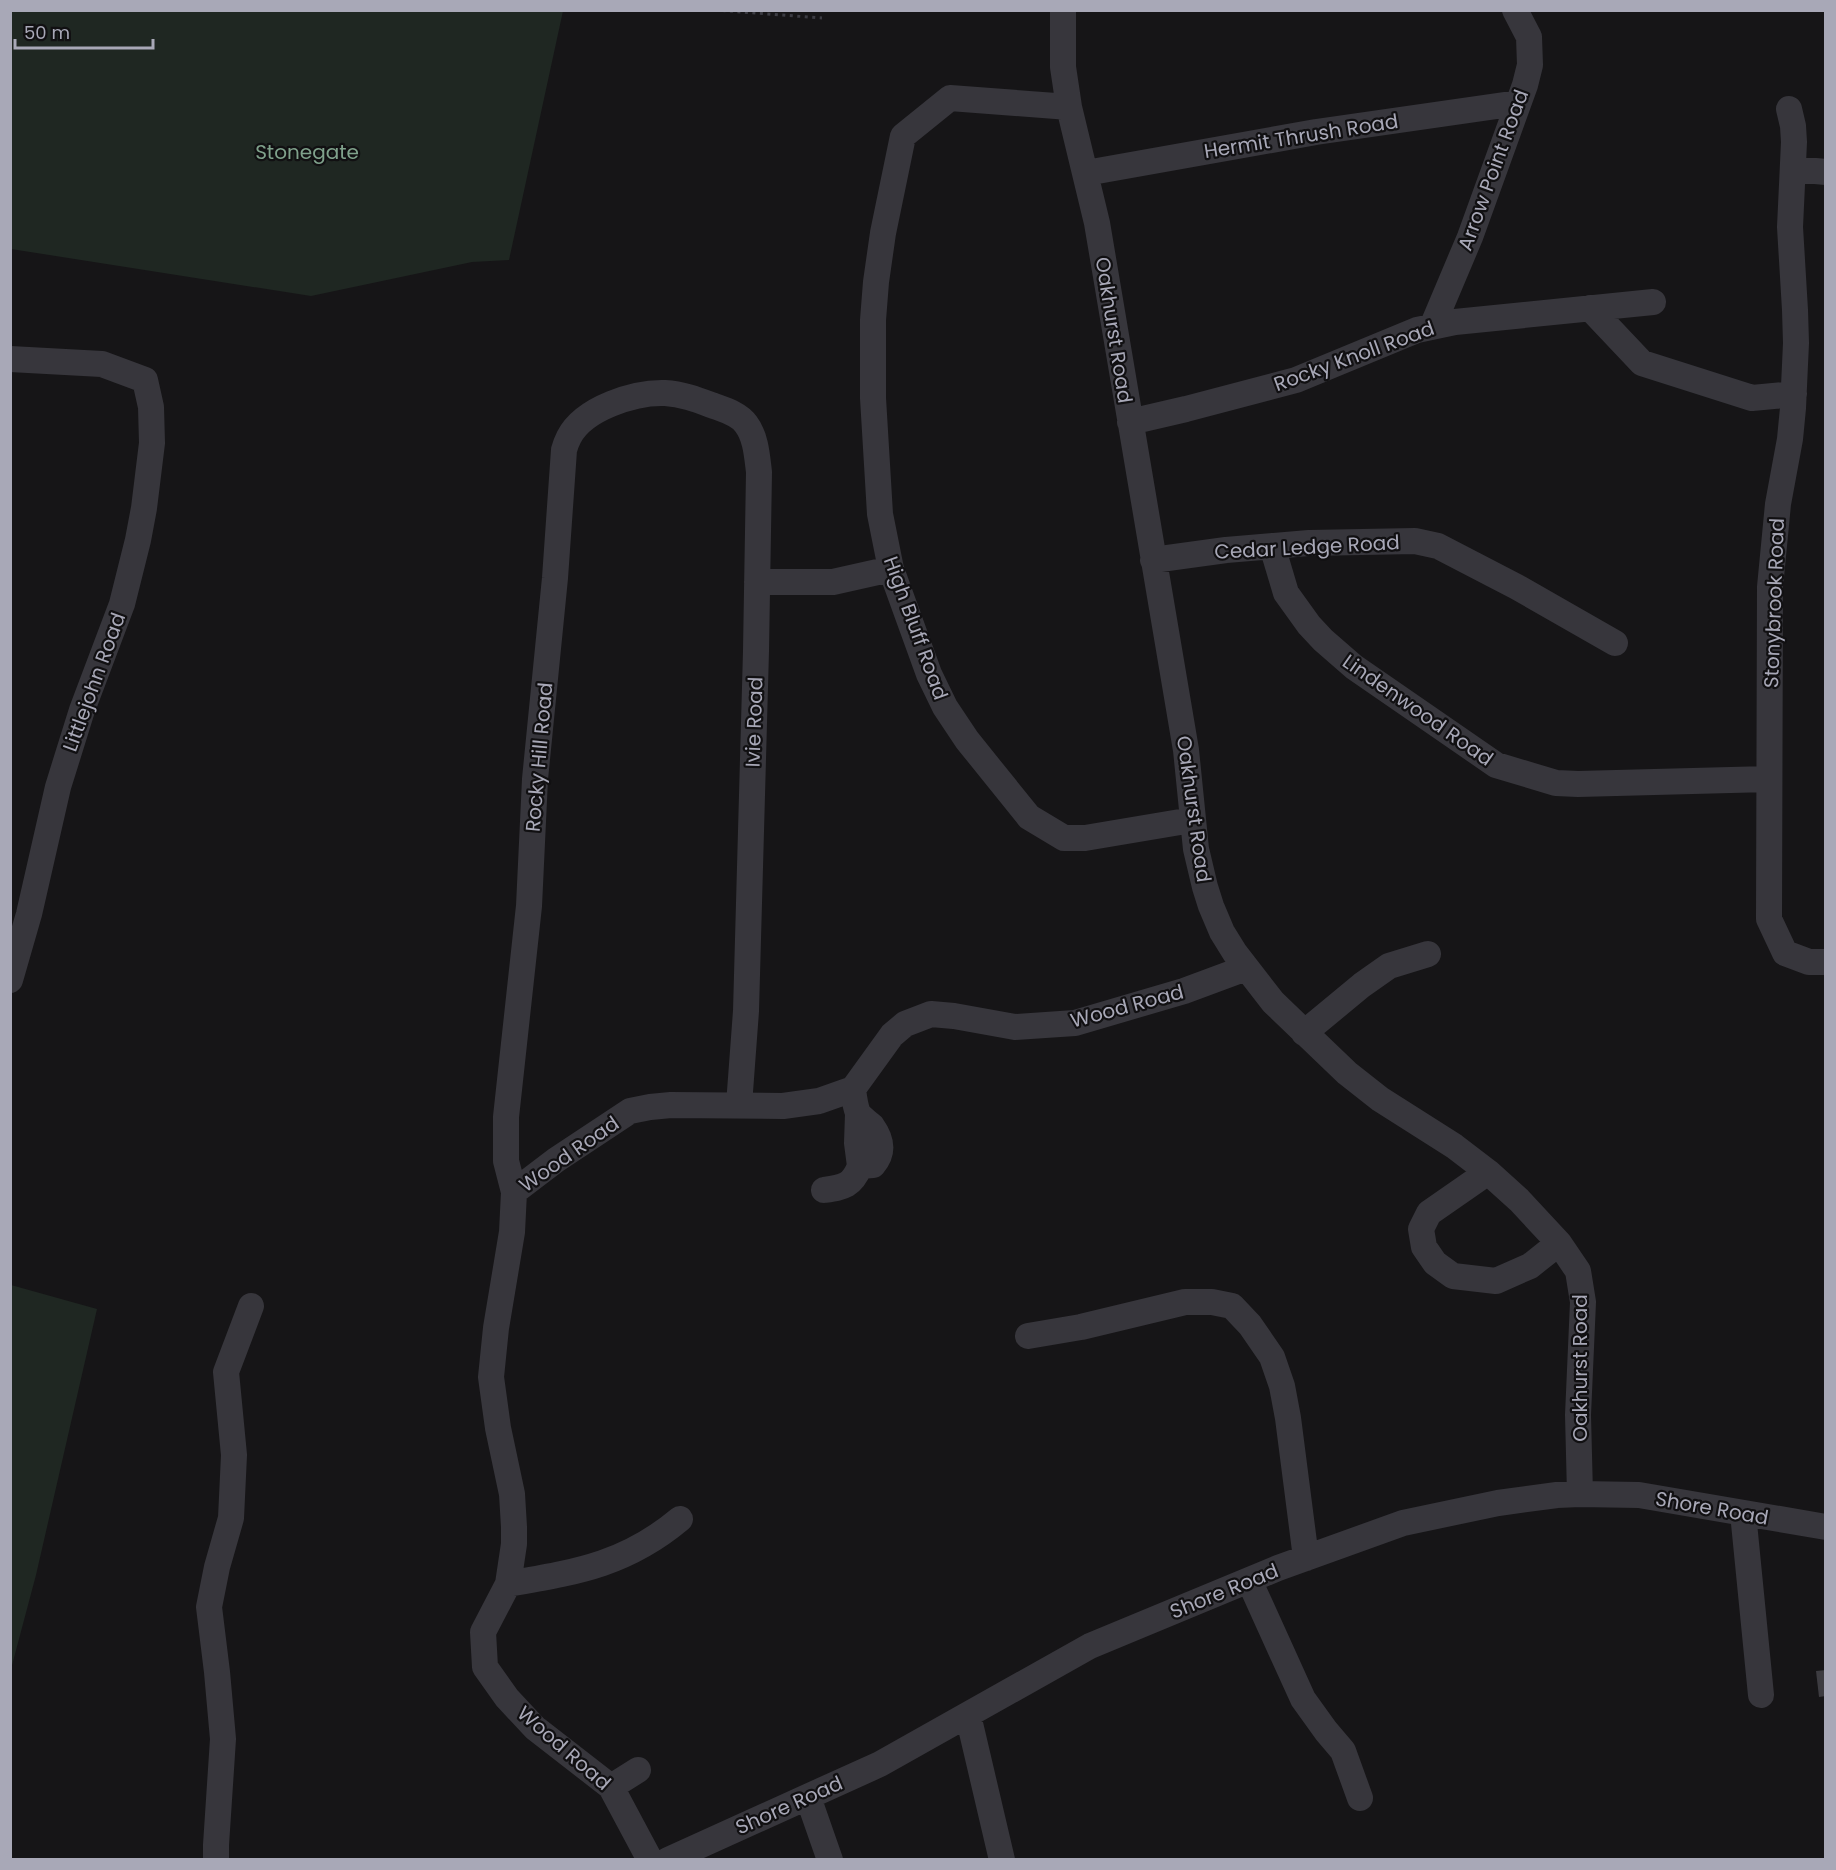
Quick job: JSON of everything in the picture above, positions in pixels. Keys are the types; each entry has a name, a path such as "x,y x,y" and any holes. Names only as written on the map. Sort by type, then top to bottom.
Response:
{"street":[{"name":"Oakhurst Road","path":"1063,10 1063,67 1069,106 1096,223 1186,750 1192,820 1204,887 1222,932 1246,968 1273,1002 1347,1073 1380,1099 1454,1146 1488,1172 1519,1200 1559,1243 1578,1271 1584,1302 1578,1415 1580,1494"},
{"name":"Arrow Point Road","path":"1432,327 1470,237 1530,64 1529,37 1515,10"},
{"name":"High Bluff Road","path":"1069,106 950,98 903,136 883,233 873,320 873,398 880,514 891,569 929,674 945,707 967,740 1029,817 1064,838 1084,838 1192,820"},
{"name":"Hermit Thrush Road","path":"1086,173 1316,132 1518,103"},
{"name":"Stonybrook Road","path":"1790,109 1793,126 1794,169 1790,227 1796,310 1794,394 1790,439 1778,504 1770,587 1769,919 1785,953 1809,962 1826,962"},
{"path":"1794,169 1826,172"},
{"name":"Rocky Knoll Road","path":"1130,423 1296,380 1417,330 1455,322 1653,302"},
{"path":"1590,308 1642,363 1752,398 1794,394"},
{"name":"Littlejohn Road","path":"10,359 102,364 145,380 151,407 152,442 144,508 122,603 82,710 58,787 10,980"},
{"name":"Ivie Road","path":"671,394 686,396 736,415 752,434 759,472 746,1011 739,1105"},
{"name":"Rocky Hill Road","path":"514,1192 506,1161 507,1117 529,906 535,779 555,578 564,450 569,436 580,423 599,410 641,395 671,394"},
{"name":"Cedar Ledge Road","path":"1154,560 1272,546 1415,541 1438,546 1517,587 1615,643"},
{"name":"Lindenwood Road","path":"1272,546 1286,593 1323,640 1354,667 1496,765 1556,783 1769,778"},
{"path":"757,582 833,582 891,569"},
{"path":"1304,1033 1389,966 1428,954"},
{"name":"Wood Road","path":"650,1860 611,1787 535,1728 507,1698 485,1667 483,1632 508,1584 514,1527 512,1494 490,1377 512,1232 514,1192 556,1160 630,1112 671,1105 783,1106 819,1101 853,1089 892,1035 905,1024 931,1014 1015,1027 1075,1023 1184,991 1246,968"},
{"path":"824,1190 840,1187 853,1181 860,1166 873,1165 879,1158 881,1149 878,1137 871,1126 858,1114 853,1089"},
{"path":"1488,1172 1429,1213 1421,1228 1424,1247 1435,1263 1453,1276 1496,1281 1530,1266 1559,1243"},
{"path":"1028,1335 1081,1327 1185,1302 1212,1302 1232,1306 1250,1325 1272,1357 1282,1386 1306,1558"},
{"path":"216,1860 223,1739 209,1607 217,1567 231,1518 234,1455 226,1372 251,1306"},
{"name":"Shore Road","path":"668,1860 880,1764 1090,1646 1249,1580 1385,1529 1441,1514 1498,1503 1580,1494 1639,1495 1826,1527"},
{"path":"1743,1513 1761,1695"},
{"path":"508,1584 572,1573 625,1556 669,1529 680,1519"},
{"path":"1249,1580 1303,1699 1343,1751 1360,1798"},
{"path":"968,1715 1002,1860"},
{"path":"611,1787 638,1770"},
{"path":"808,1797 830,1860"}],"path":[{"path":"715,10 822,18"}],"green space":[{"name":"Stonegate","path":"10,11 563,11 509,260 472,262 311,296 11,249"},
{"path":"11,1285 97,1309 36,1575 11,1669"}],"building":[{"path":"1826,1670 1826,1696 1819,1697 1816,1671"}]}
